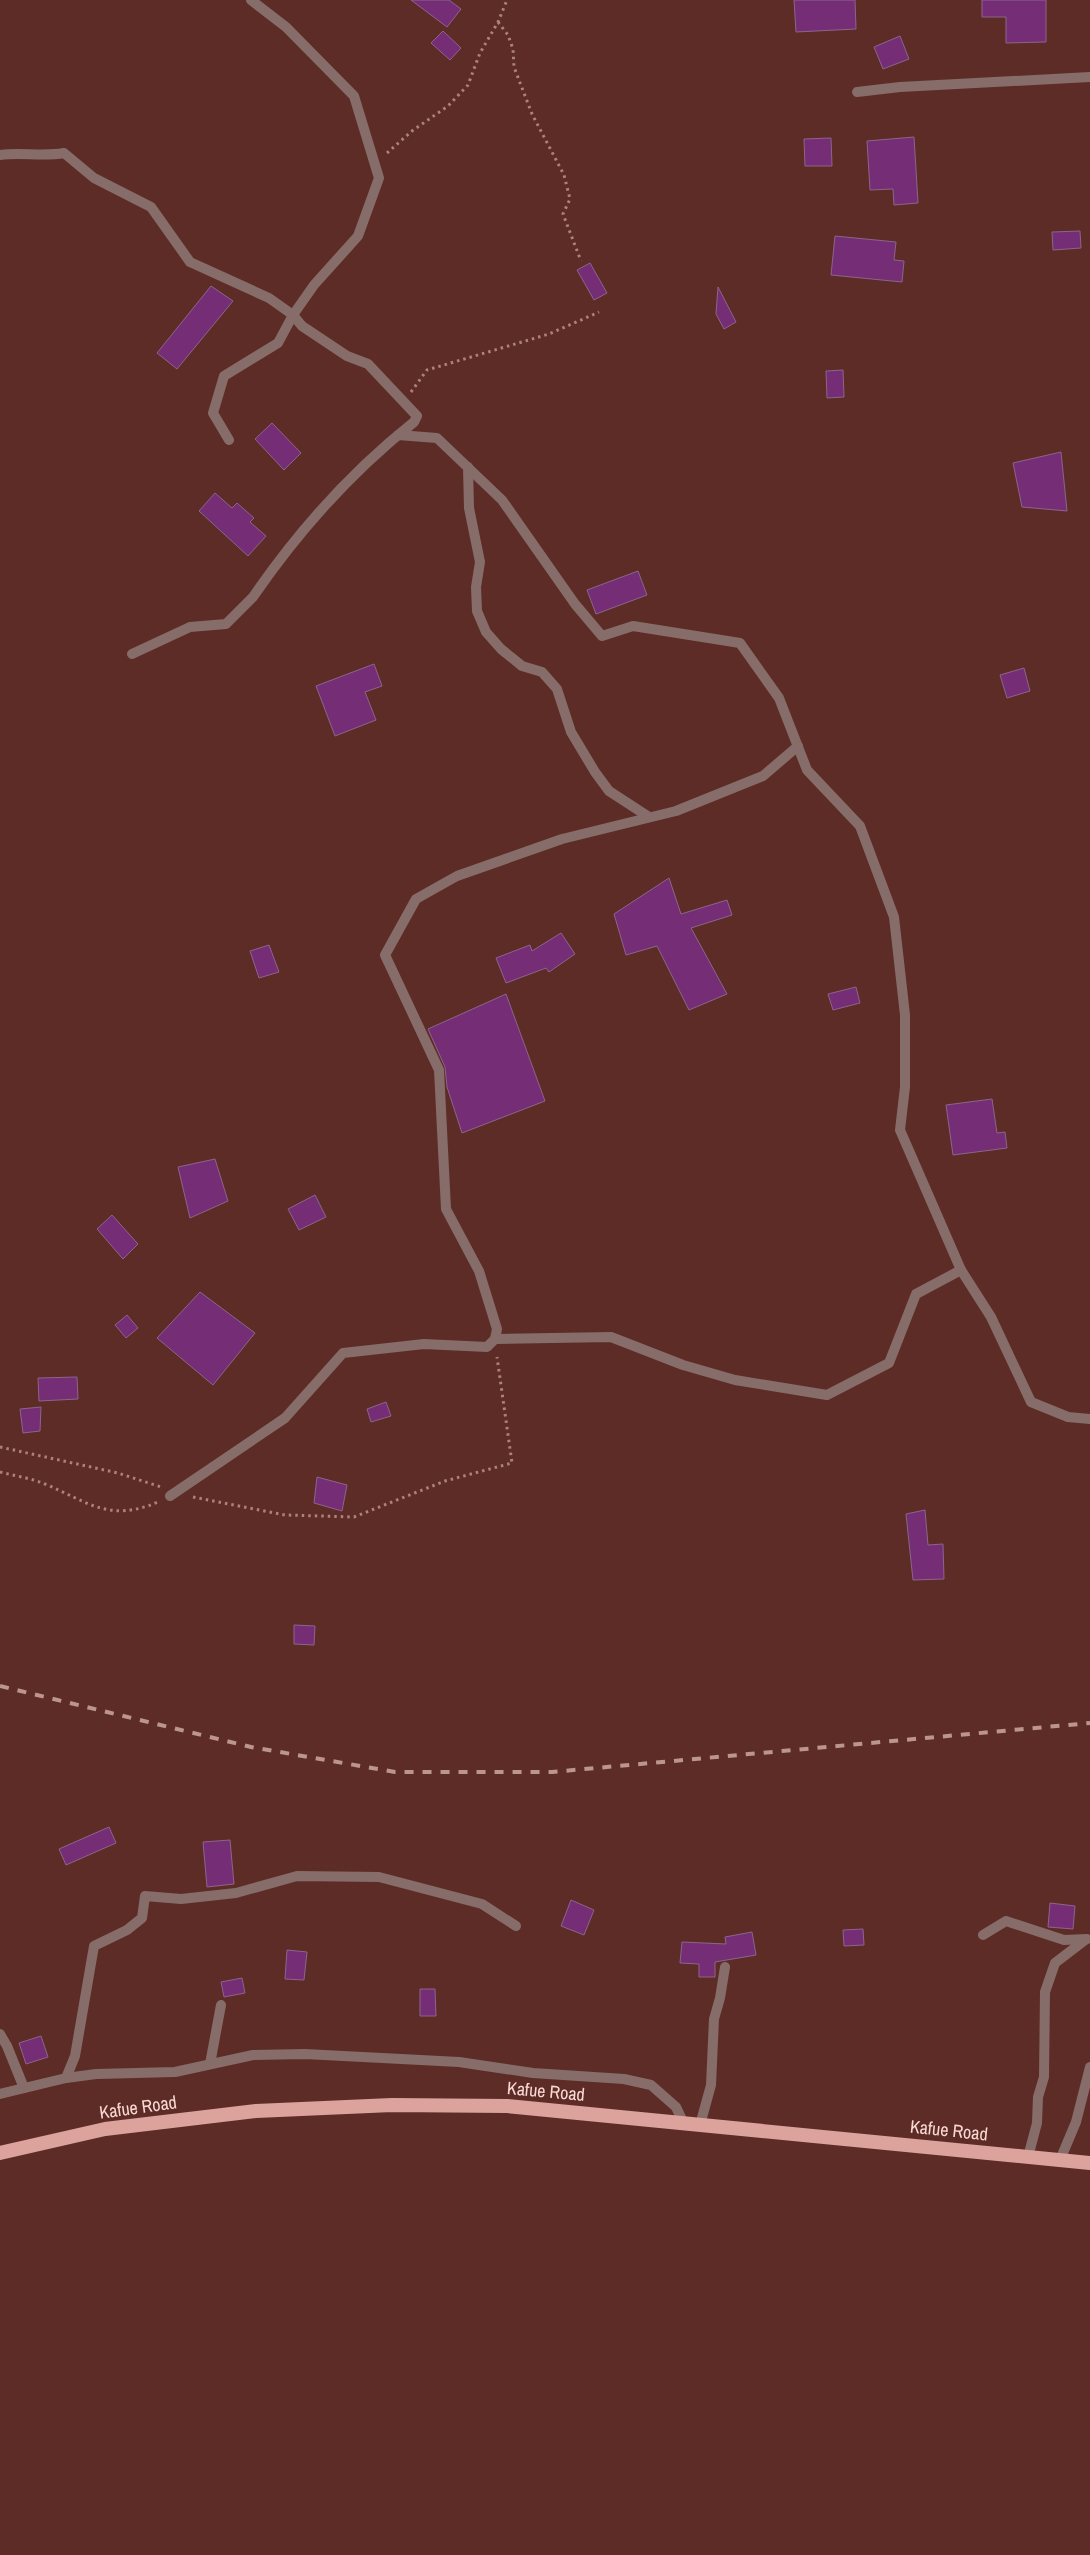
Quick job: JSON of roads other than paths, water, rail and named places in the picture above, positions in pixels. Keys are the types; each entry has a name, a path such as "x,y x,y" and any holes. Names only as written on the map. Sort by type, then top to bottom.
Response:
{"highway":[{"name":"Kafue Road","path":"0,2153 105,2129 275,2110 392,2105 507,2106 1090,2163"}],"street":[{"path":"229,440 213,413 224,376 278,343 314,285 358,236 379,178 354,96 286,27 251,0"},
{"path":"857,92 900,87 1090,77"},
{"path":"0,155 18,153 50,156 64,154 94,178 151,207 190,262 269,298 293,316 302,326 347,356 368,364 415,413 417,419 377,451 301,530 254,597 245,604 233,620 226,624 190,628 132,654"},
{"path":"398,435 437,438 502,500 575,604 602,636 632,626 740,643 779,698 807,770 860,826 894,917 905,1016 905,1087 900,1130 961,1270 991,1317 1031,1402 1068,1417 1090,1420"},
{"path":"468,467 469,508 480,562 476,587 476,611 486,632 501,649 522,666 542,672 557,689 571,732 595,772 609,790 649,817"},
{"path":"170,1496 285,1418 343,1353 424,1344 487,1347 494,1339 497,1329 479,1271 446,1209 439,1070 385,956 416,899 457,876 562,838 676,811 763,776 798,746"},
{"path":"494,1339 612,1337 683,1365 735,1380 827,1395 889,1363 916,1294 961,1270"},
{"path":"66,2078 75,2056 94,1946 128,1930 142,1918 145,1896 181,1899 236,1893 298,1876 379,1876 482,1904 516,1926"},
{"path":"983,1935 1006,1921 1064,1940 1088,1938"},
{"path":"1028,2157 1037,2123 1038,2097 1044,2077 1045,1992 1055,1963 1088,1938"},
{"path":"700,2125 711,2085 714,2019 720,1998 725,1967"},
{"path":"210,2064 221,2005"},
{"path":"0,2034 7,2046 24,2088"},
{"path":"0,2094 66,2078 96,2074 175,2072 253,2055 305,2054 459,2062 533,2073 624,2079 651,2086 676,2107 684,2124"},
{"path":"1060,2160 1076,2122 1090,2067"}],"railway":[{"path":"0,1686 251,1747 395,1772 552,1772 1090,1723"}]}
